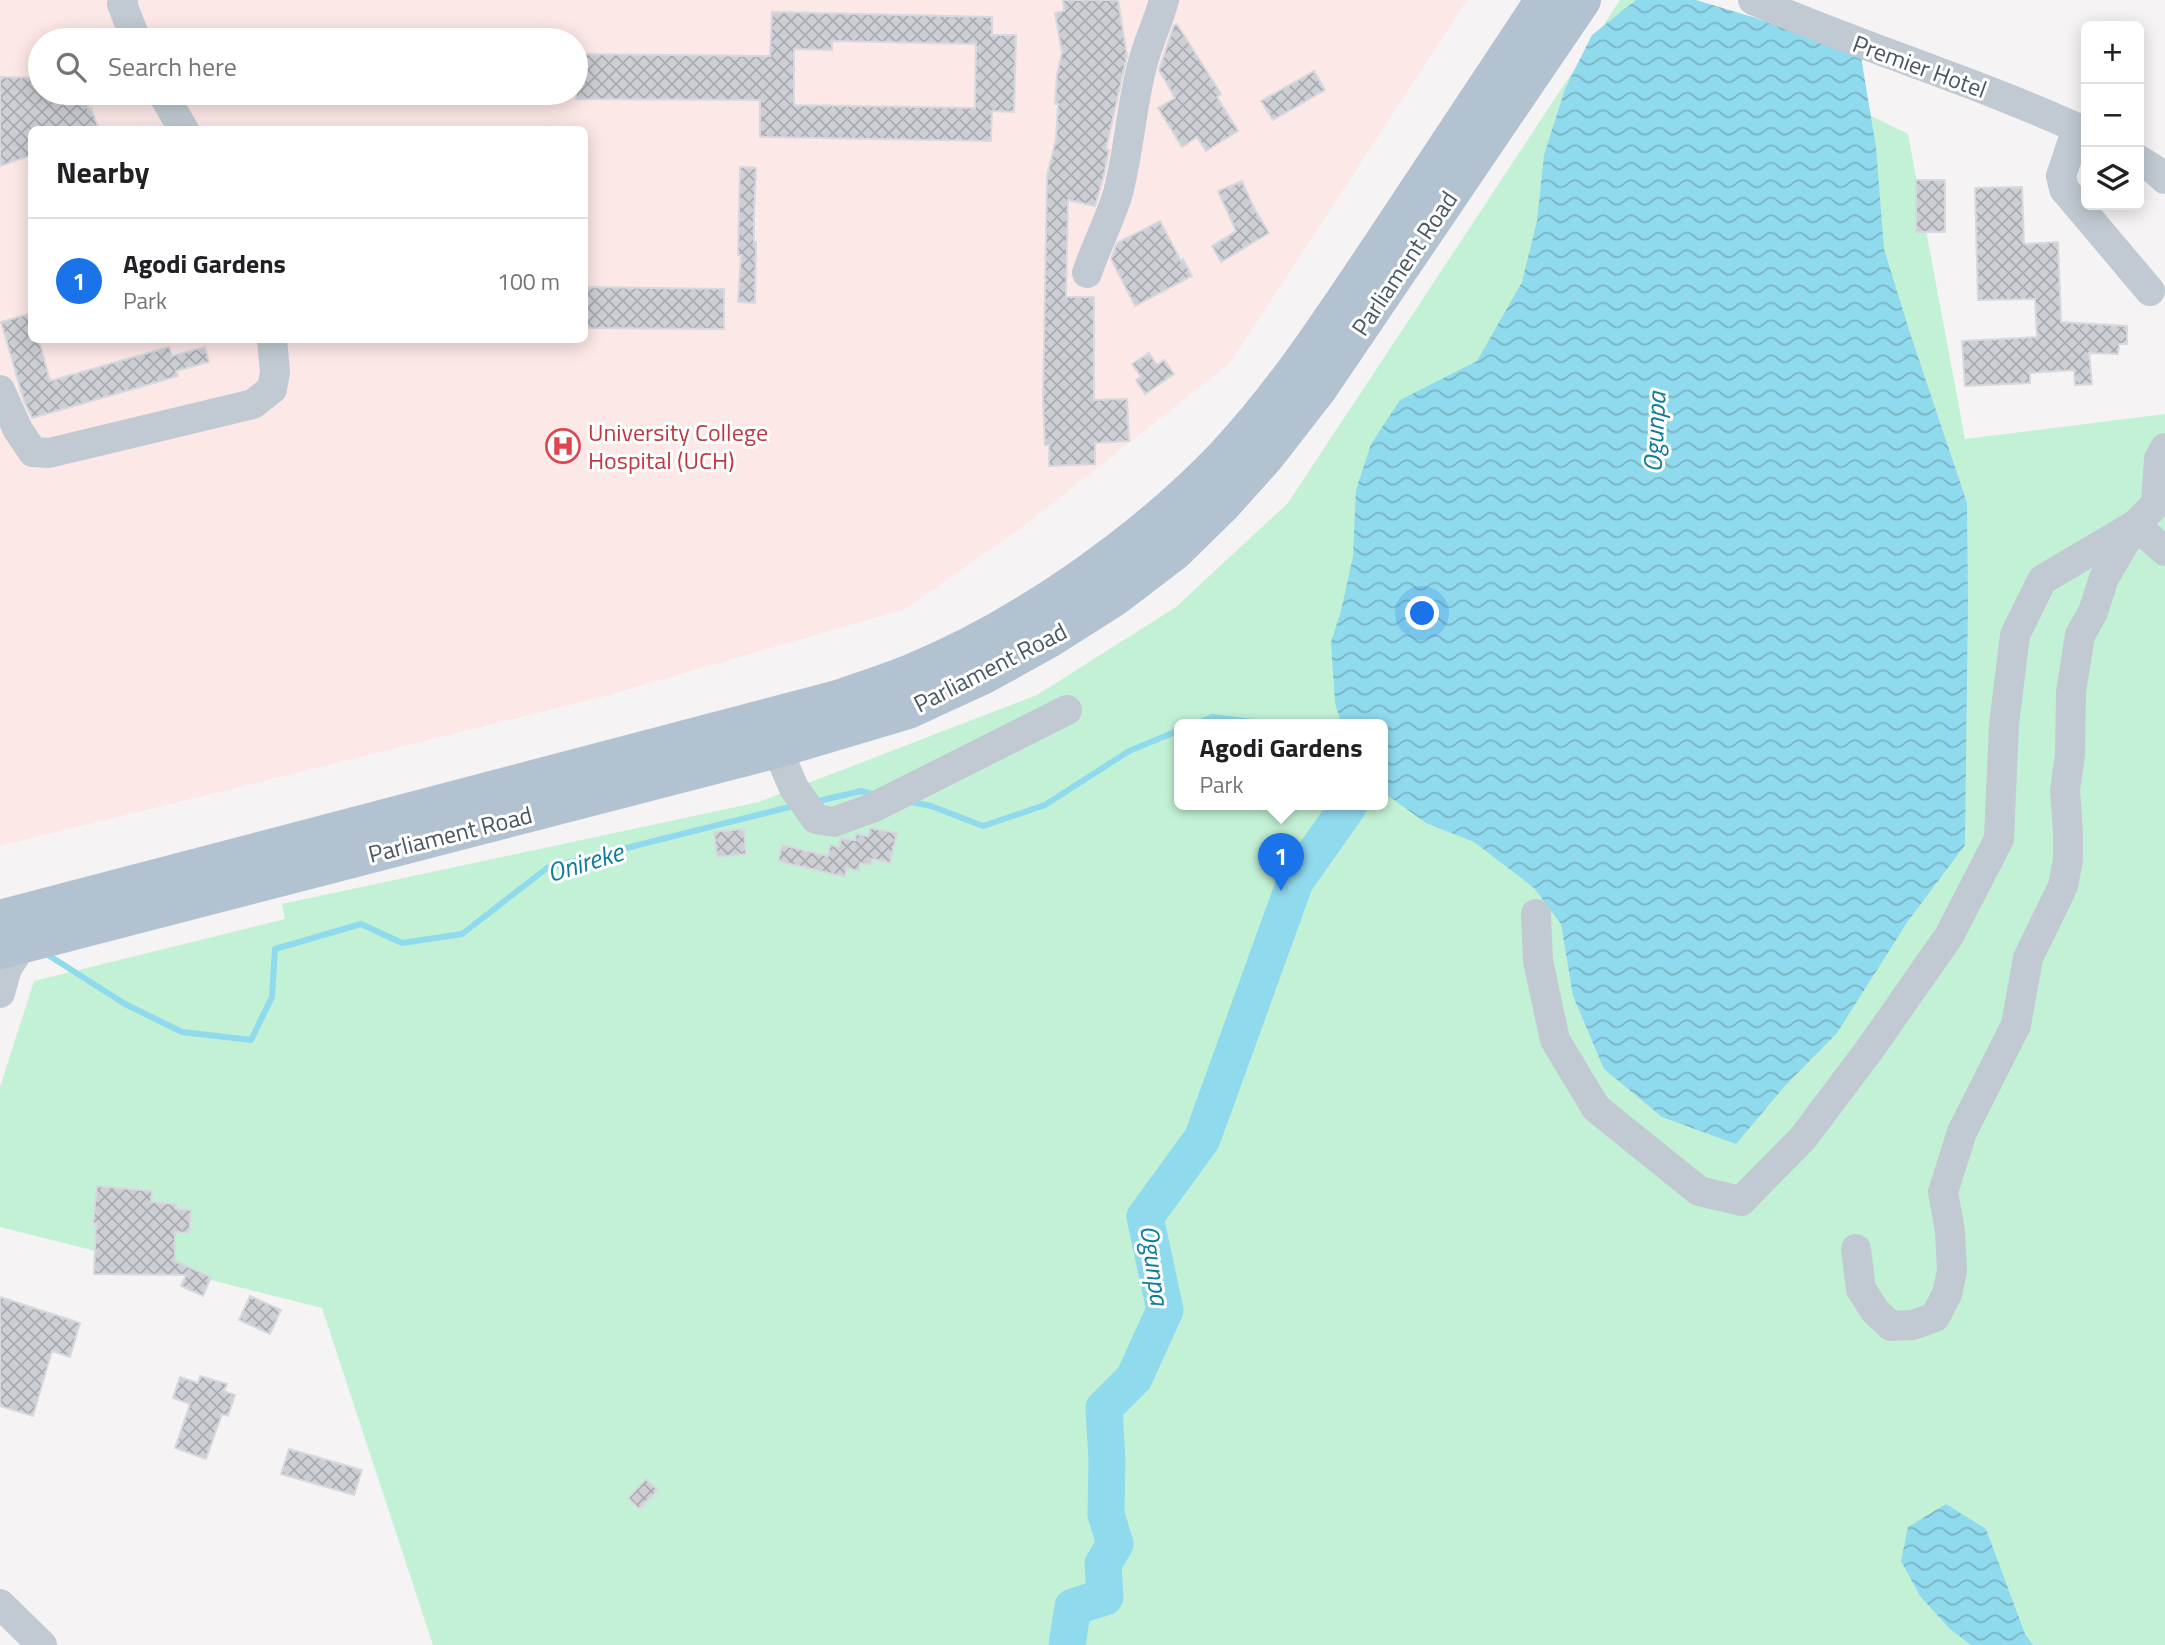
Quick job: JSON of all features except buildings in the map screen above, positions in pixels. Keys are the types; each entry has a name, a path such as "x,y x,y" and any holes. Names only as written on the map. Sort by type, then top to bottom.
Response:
{"main road":[{"name":"Parliament Road","path":"14,940 838,699 915,671 981,639 1052,598 1169,509 1225,456 1272,401 1318,340 1544,0"},
{"name":"Parliament Road","path":"14,940 777,749 908,710 984,675 1049,639 1104,604 1174,552 1248,477 1318,389 1582,0"}],"street":[{"path":"123,0 131,28"},
{"path":"1087,273 1117,195 1142,63 1164,0"},
{"name":"Premier Hotel","path":"1754,0 1813,26 2031,107 2081,130"},
{"path":"169,105 182,126"},
{"path":"2081,130 2061,176 2064,189 2150,291"},
{"path":"2144,163 2165,179"},
{"path":"0,390 18,430 33,452 49,453 253,404 272,389 275,372 272,343"},
{"path":"1536,914 1538,961 1555,1040 1596,1108 1699,1191 1741,1201 1803,1138 1870,1049 1949,936 1999,839 2004,724 2015,635 2042,580 2135,524 2156,504 2159,459 2165,447"},
{"path":"2135,524 2165,551"},
{"path":"1856,1249 1861,1289 1875,1311 1891,1326 1913,1325 1935,1317 1947,1294 1952,1271 1950,1231 1942,1192 1962,1132 2016,1026 2028,958 2063,886 2068,860 2065,790 2070,755 2071,692 2080,635 2093,612 2104,578 2135,524"},
{"path":"777,749 794,788 816,819 835,822 872,808 1067,710"},
{"path":"0,993 7,968 18,951 14,940"},
{"path":"0,1604 42,1645"}],"shaded area":[{"name":"University College Hospital (UCH)","path":"0,0 1467,0 1230,363 1021,528 905,609 598,698 0,846"}],"green space":[{"path":"1620,0 1635,0 1908,134 1965,439 2165,414 2165,1645 433,1645 322,1308 0,1227 0,1087 34,981 285,919 282,904 759,802 1037,695 1176,607 1288,503"}],"water":[{"path":"1636,0 1696,0 1756,18 1861,57 1876,147 1884,249 1967,503 1965,845 1908,921 1837,1033 1784,1087 1736,1144 1662,1117 1604,1069 1573,996 1561,924 1534,888 1474,842 1426,823 1388,796 1388,719 1340,719 1335,703 1331,642 1353,556 1356,490 1371,444 1400,400 1477,361 1522,282 1537,221 1544,155 1565,89 1592,35"},
{"path":"1946,1504 1986,1529 2025,1634 2033,1645 1971,1645 1950,1629 1920,1596 1901,1561 1908,1527"}],"waterway":[{"name":"Onireke","path":"1207,719 1228,719"},
{"name":"Onireke","path":"907,801 931,806 983,826 1045,805 1129,751 1174,732"},
{"name":"Onireke","path":"814,802 861,791 876,795"},
{"name":"Onireke","path":"45,953 125,1004 182,1032 251,1040 272,997 275,949 361,924 402,943 462,934 547,868 797,805"},
{"name":"Ogunpa","path":"1067,1645 1073,1607 1105,1597 1103,1564 1115,1544 1106,1514 1104,1408 1134,1378 1165,1310 1145,1217 1202,1139 1295,882 1345,810"}],"place":[{"name":"University College Hospital (UCH)","path":"563,446"},
{"name":"Agodi Gardens","path":"1281,891"}]}
